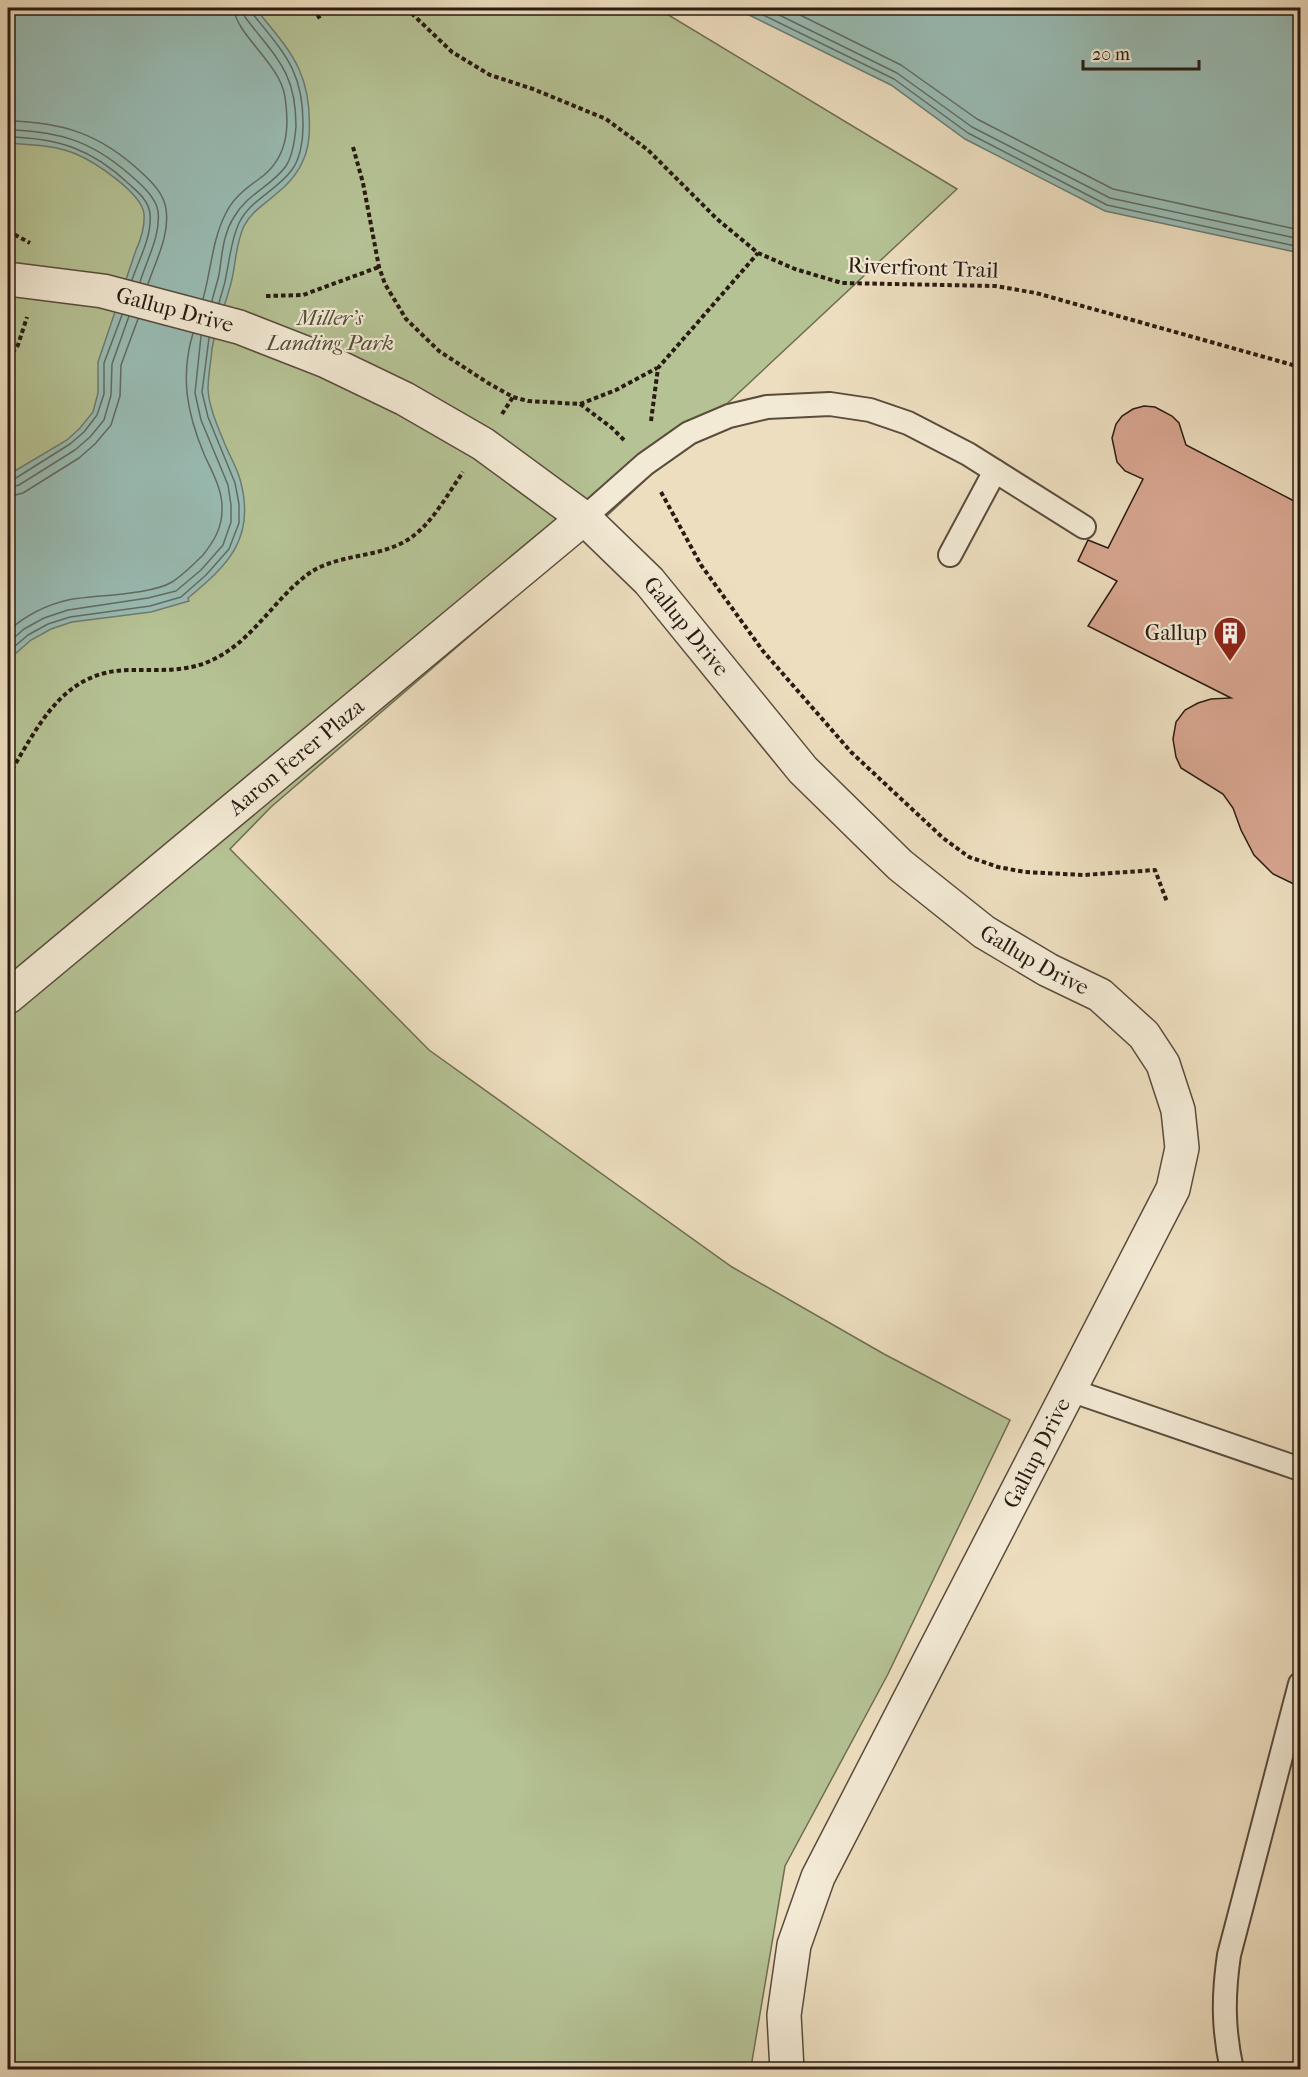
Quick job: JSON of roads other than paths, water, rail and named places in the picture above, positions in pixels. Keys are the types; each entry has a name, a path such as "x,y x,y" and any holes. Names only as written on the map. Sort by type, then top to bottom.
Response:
{"street":[{"name":"Gallup Drive","path":"8,279 103,291 239,327 326,362 405,399 483,444 584,518 649,581 803,770 900,865 984,932 1048,970 1100,995 1144,1035 1163,1064 1178,1110 1182,1148 1173,1190 818,1877 794,1945 784,2015 787,2070"},
{"name":"Aaron Ferer Plaza","path":"8,997 584,518"}],"lane":[{"path":"584,518 645,464 689,433 729,416 767,407 830,404 870,410 908,423 968,453 1084,527"},
{"path":"950,555 995,471"},
{"path":"1070,1390 1300,1469"},
{"path":"1232,2070 1224,2016 1225,1986 1230,1955 1300,1684"}],"water":[{"path":"8,8 255,8 280,38 303,80 309,115 309,137 306,154 294,176 283,189 254,212 241,232 230,288 212,349 208,384 210,402 240,478 244,503 244,520 235,549 215,574 188,598 189,601 151,612 72,622 51,629 31,640 8,660 8,475 67,440 93,412 98,393 98,362 141,237 144,214 141,206 127,188 84,158 60,149 8,143"},
{"path":"735,8 1300,8 1300,253 1105,211 965,139 891,85"}],"place":[{"name":"Gallup","path":"1230,662"}],"park label":[{"name":"Miller's Landing Park","path":"330,330"}]}
